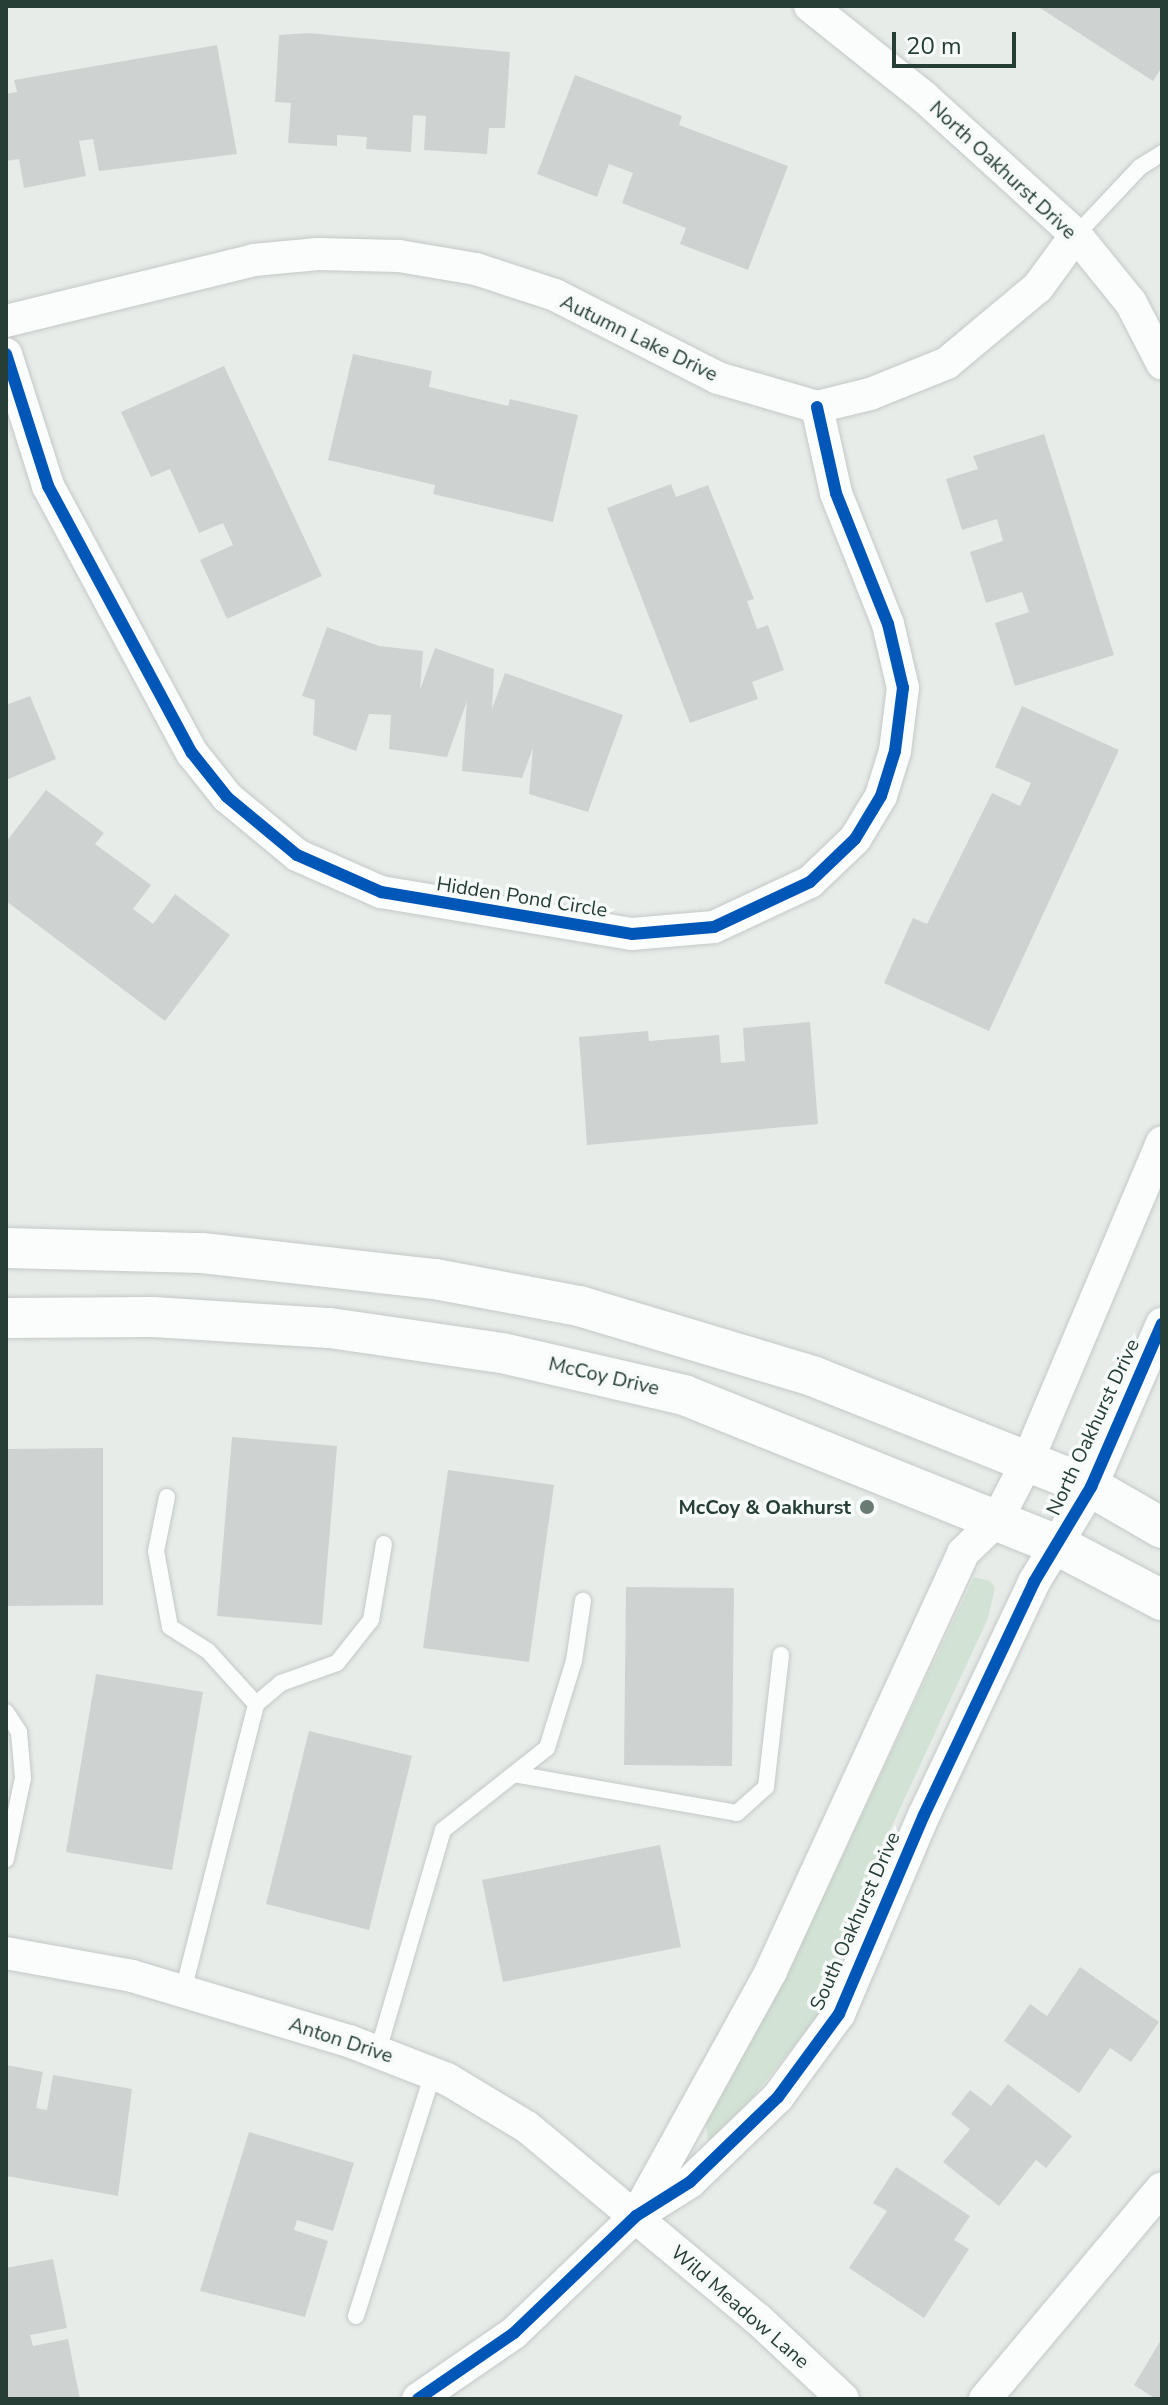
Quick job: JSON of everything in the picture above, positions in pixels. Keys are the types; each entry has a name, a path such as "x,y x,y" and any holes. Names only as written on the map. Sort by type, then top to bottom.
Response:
{"street":[{"name":"North Oakhurst Drive","path":"810,6 924,97 1076,235 1131,303 1162,363"},
{"path":"817,407 870,394 947,363 1038,287 1076,235"},
{"name":"Autumn Lake Drive","path":"6,321 254,260 318,254 399,256 476,269 555,295 718,378 817,407"},
{"name":"Hidden Pond Circle","path":"6,354 48,486 192,753 227,797 297,855 381,892 632,934 714,927 810,882 855,839 881,796 895,751 903,688 888,624 836,493 817,407"},
{"path":"1027,1462 1162,1142"},
{"path":"6,1248 202,1253 435,1279 579,1306 815,1377 1091,1487 1162,1528"},
{"name":"McCoy Drive","path":"6,1318 153,1317 330,1328 502,1353 684,1395 1059,1546 1162,1600"},
{"name":"North Oakhurst Drive","path":"1059,1546 1091,1487 1162,1324"},
{"name":"South Oakhurst Drive","path":"636,2216 771,1971 963,1553 997,1520 1027,1462"},
{"name":"South Oakhurst Drive","path":"418,2399 514,2333 636,2216 690,2182 778,2097 839,2014 988,1678 1034,1582 1059,1546"},
{"name":"Anton Drive","path":"6,1953 106,1970 183,1991 378,2051 433,2073 527,2127 636,2216"},
{"path":"985,2399 1162,2188"},
{"name":"Wild Meadow Lane","path":"636,2216 843,2399"}],"lane":[{"path":"1076,235 1140,167 1162,153"},
{"path":"167,1497 156,1551 170,1627 208,1651 256,1704"},
{"path":"183,1991 256,1704 281,1683 337,1663 371,1620 384,1544"},
{"path":"378,2051 443,1830 547,1748 574,1661 583,1601"},
{"path":"514,1774 737,1813 766,1787 781,1655"},
{"path":"6,1712 19,1732 23,1778 6,1859"},
{"path":"356,2316 433,2073"}],"green space":[{"path":"974,1577 990,1581 995,1588 988,1618 880,1852 821,2012 720,2138 708,2141 706,2123 790,1967"}],"building":[{"path":"1037,6 1162,6 1162,67 1153,81"},
{"path":"308,33 510,52 505,128 489,128 487,154 424,150 426,116 413,115 411,152 366,149 367,137 337,135 337,146 288,143 291,103 275,102 279,35"},
{"path":"217,45 237,154 99,171 93,139 79,141 86,176 24,188 19,159 6,161 6,94 17,92 14,80"},
{"path":"575,75 682,116 679,125 788,166 748,270 680,244 686,228 622,203 633,173 609,164 597,197 537,174"},
{"path":"353,354 432,371 429,387 508,406 510,399 578,415 553,522 433,494 435,485 328,460"},
{"path":"224,366 322,576 227,619 200,560 233,545 223,523 199,533 170,469 151,477 121,412"},
{"path":"1044,434 1114,655 1015,686 995,623 1029,612 1022,592 986,603 970,552 1003,541 997,519 962,530 946,479 978,469 973,456"},
{"path":"671,484 676,497 708,485 754,599 747,601 757,629 768,625 784,670 752,682 758,699 690,723 607,508"},
{"path":"327,627 379,646 423,651 420,690 435,648 494,669 492,709 505,673 623,715 588,812 529,794 533,748 522,778 462,771 467,701 447,757 389,749 391,715 369,714 356,751 313,735 315,700 302,696"},
{"path":"30,696 56,759 6,780 6,705"},
{"path":"1022,706 1119,750 989,1031 884,983 913,918 927,924 992,793 1020,806 1031,783 995,767"},
{"path":"46,790 104,833 95,844 151,885 133,909 153,924 175,894 230,935 165,1021 6,901 6,842"},
{"path":"810,1022 818,1124 587,1145 579,1037 648,1031 649,1041 719,1035 721,1063 745,1061 743,1028"},
{"path":"232,1437 337,1446 322,1625 217,1616"},
{"path":"103,1448 103,1605 6,1606 6,1449"},
{"path":"448,1470 554,1485 529,1662 423,1648"},
{"path":"626,1587 734,1588 732,1766 624,1765"},
{"path":"96,1674 203,1692 172,1870 66,1852"},
{"path":"309,1731 412,1756 369,1930 266,1904"},
{"path":"660,1845 681,1947 503,1982 482,1880"},
{"path":"1080,1967 1159,2022 1131,2062 1110,2048 1079,2093 1004,2041 1030,2004 1047,2016"},
{"path":"6,2065 43,2072 36,2108 47,2110 53,2075 132,2089 118,2196 6,2176"},
{"path":"1008,2084 1072,2136 1046,2168 1036,2160 999,2206 943,2162 970,2129 951,2114 970,2090 991,2106"},
{"path":"249,2132 354,2163 333,2231 297,2220 294,2230 328,2241 305,2317 200,2291"},
{"path":"896,2167 970,2216 954,2240 969,2249 924,2318 849,2268 887,2211 873,2203"},
{"path":"53,2259 67,2328 30,2335 33,2346 68,2339 80,2399 6,2399 6,2268"},
{"path":"1162,2338 1162,2399 1156,2399 1134,2385"}],"cycle path":[{"path":"6,354 48,486 192,753 227,797 297,855 381,892 632,934 714,927 810,882 855,839 881,796 895,751 903,688 888,624 836,493 817,407"},
{"path":"418,2399 514,2333 636,2216 690,2182 778,2097 839,2014 924,1815 1034,1582 1091,1487 1162,1324"}],"place":[{"name":"McCoy & Oakhurst","path":"867,1507"}]}
